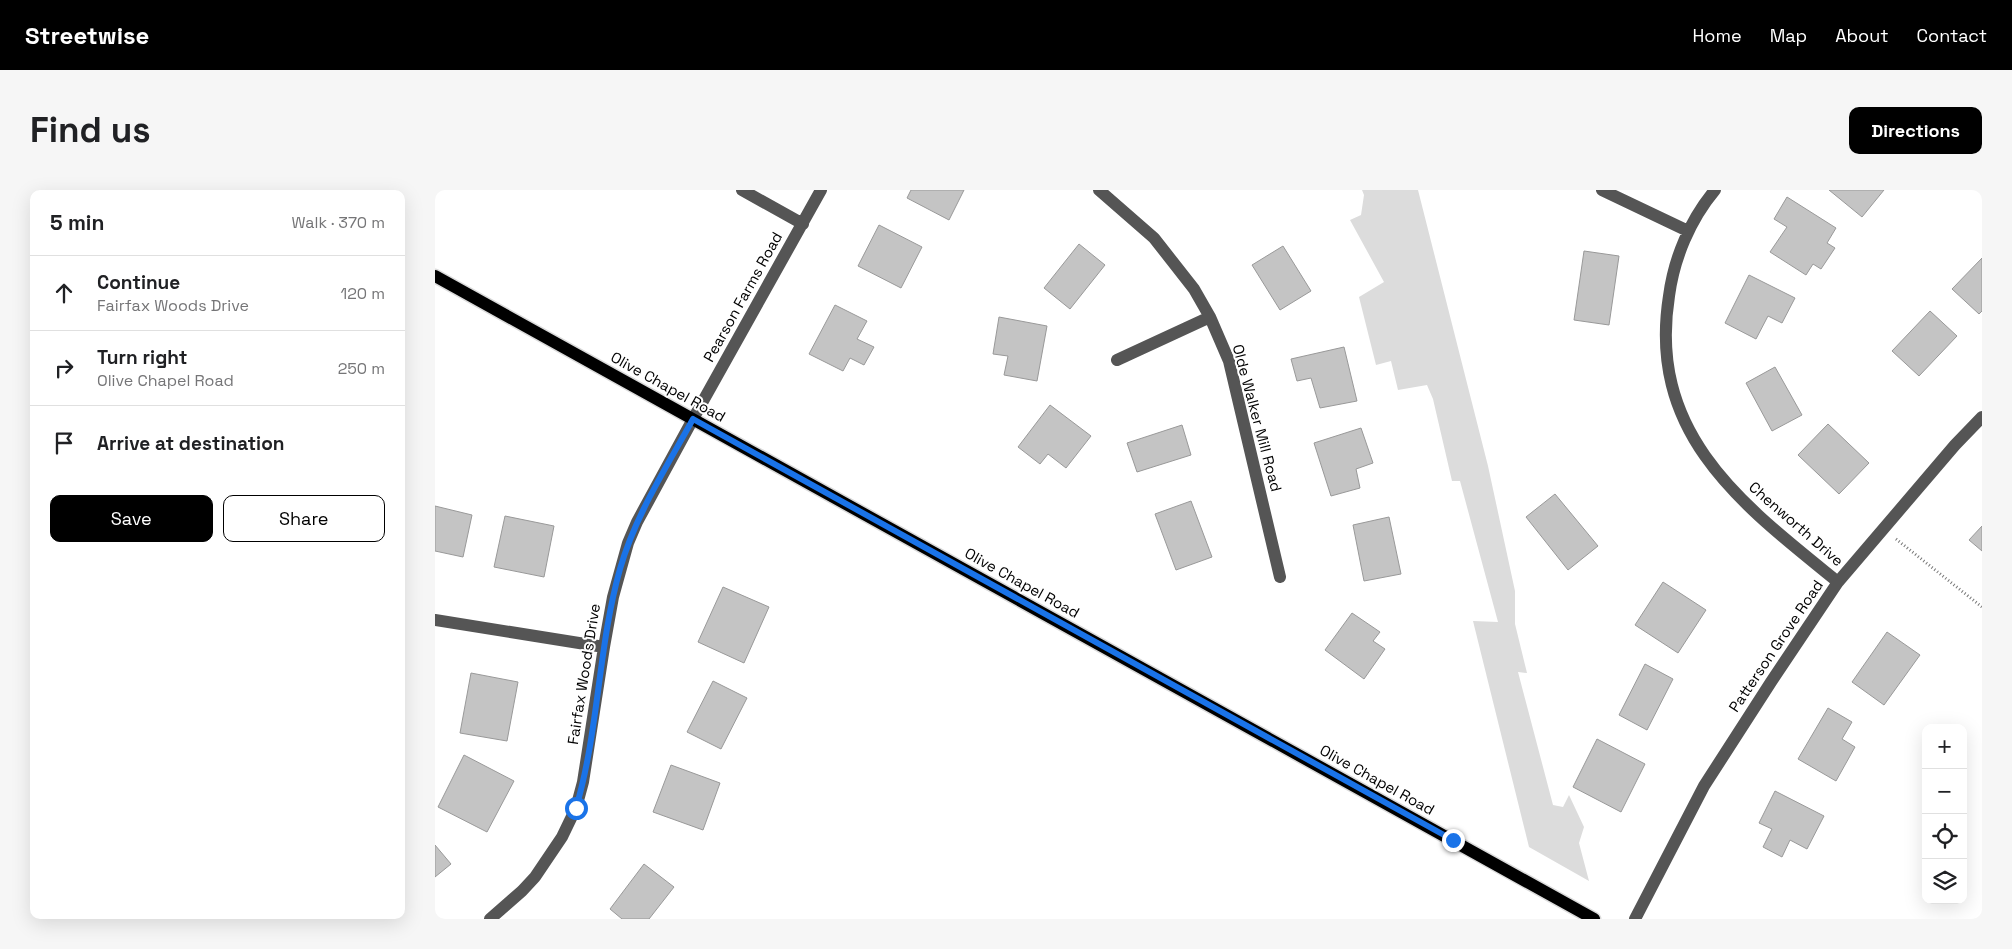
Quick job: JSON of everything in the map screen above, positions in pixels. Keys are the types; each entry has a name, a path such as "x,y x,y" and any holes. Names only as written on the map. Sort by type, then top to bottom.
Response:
{"main road":[{"name":"Olive Chapel Road","path":"435,276 1594,919"}],"street":[{"path":"742,190 803,224"},
{"name":"Pearson Farms Road","path":"693,419 821,190"},
{"name":"Olde Walker Mill Road","path":"1099,190 1154,238 1194,289 1210,317 1229,361 1280,577"},
{"path":"1602,190 1688,232"},
{"name":"Chenworth Drive","path":"1715,190 1688,232 1671,284 1665,326 1671,381 1690,433 1710,463 1751,509 1838,582"},
{"path":"1117,360 1210,317"},
{"name":"Patterson Grove Road","path":"1635,919 1704,786 1838,582 1955,445 1982,417"},
{"name":"Fairfax Woods Drive","path":"490,919 535,877 562,837 576,808 583,782 615,588 628,543 637,522 693,419"},
{"path":"435,620 604,647"}],"path":[{"path":"1896,538 1982,607"}],"shaded area":[{"path":"1362,190 1418,190 1488,466 1515,591 1515,624 1527,673 1518,672 1553,805 1563,807 1569,795 1584,827 1579,843 1589,881 1529,847 1473,621 1498,622 1460,481 1452,481 1433,399 1427,385 1398,390 1391,361 1376,365 1359,297 1384,282 1350,220 1361,215 1364,195"}],"building":[{"path":"911,190 964,190 949,220 907,198"},
{"path":"1829,190 1884,190 1862,217"},
{"path":"1787,197 1836,228 1827,243 1835,248 1821,269 1813,264 1806,275 1770,252 1787,227 1774,219"},
{"path":"879,225 922,247 901,288 858,266"},
{"path":"1079,244 1105,265 1070,309 1044,288"},
{"path":"1283,246 1311,291 1280,310 1252,265"},
{"path":"1584,251 1619,256 1609,325 1574,320"},
{"path":"1982,258 1982,311 1979,314 1952,289"},
{"path":"1749,275 1795,298 1782,323 1768,316 1756,339 1725,323"},
{"path":"835,305 867,321 857,339 874,347 864,365 850,358 843,371 809,354"},
{"path":"1930,311 1957,336 1919,376 1892,351"},
{"path":"999,317 1047,326 1037,381 1004,375 1008,356 993,354"},
{"path":"1344,347 1357,401 1320,408 1311,378 1297,381 1291,359"},
{"path":"1775,367 1802,415 1772,431 1746,383"},
{"path":"1050,405 1091,436 1066,468 1048,454 1040,464 1018,447"},
{"path":"1828,424 1869,463 1839,494 1798,455"},
{"path":"1182,425 1191,455 1137,472 1127,443"},
{"path":"1361,428 1373,463 1356,469 1360,488 1331,496 1314,443"},
{"path":"1555,494 1598,546 1568,570 1526,517"},
{"path":"1191,501 1212,557 1176,570 1155,514"},
{"path":"435,506 472,515 463,557 435,551"},
{"path":"505,516 554,526 544,577 494,567"},
{"path":"1389,517 1401,574 1364,581 1353,525"},
{"path":"1982,526 1982,551 1969,540"},
{"path":"1663,582 1706,610 1678,653 1635,625"},
{"path":"723,587 769,607 744,663 698,642"},
{"path":"1352,613 1380,632 1373,641 1385,649 1364,679 1325,650"},
{"path":"1887,632 1920,655 1884,705 1852,682"},
{"path":"1645,664 1673,679 1647,730 1619,715"},
{"path":"471,673 518,682 507,741 460,733"},
{"path":"713,681 747,698 721,749 687,732"},
{"path":"1828,708 1852,722 1842,739 1855,747 1836,781 1798,759"},
{"path":"1597,739 1645,764 1621,812 1573,787"},
{"path":"464,755 514,781 487,832 438,807"},
{"path":"671,765 720,783 703,830 653,812"},
{"path":"1775,791 1824,816 1807,849 1790,840 1782,857 1763,847 1772,829 1759,823"},
{"path":"435,845 451,864 435,877"},
{"path":"644,864 674,887 649,919 622,919 610,909"}],"route":[{"path":"576,808 583,782 604,647 619,570 637,522 693,419 1453,840"}]}
